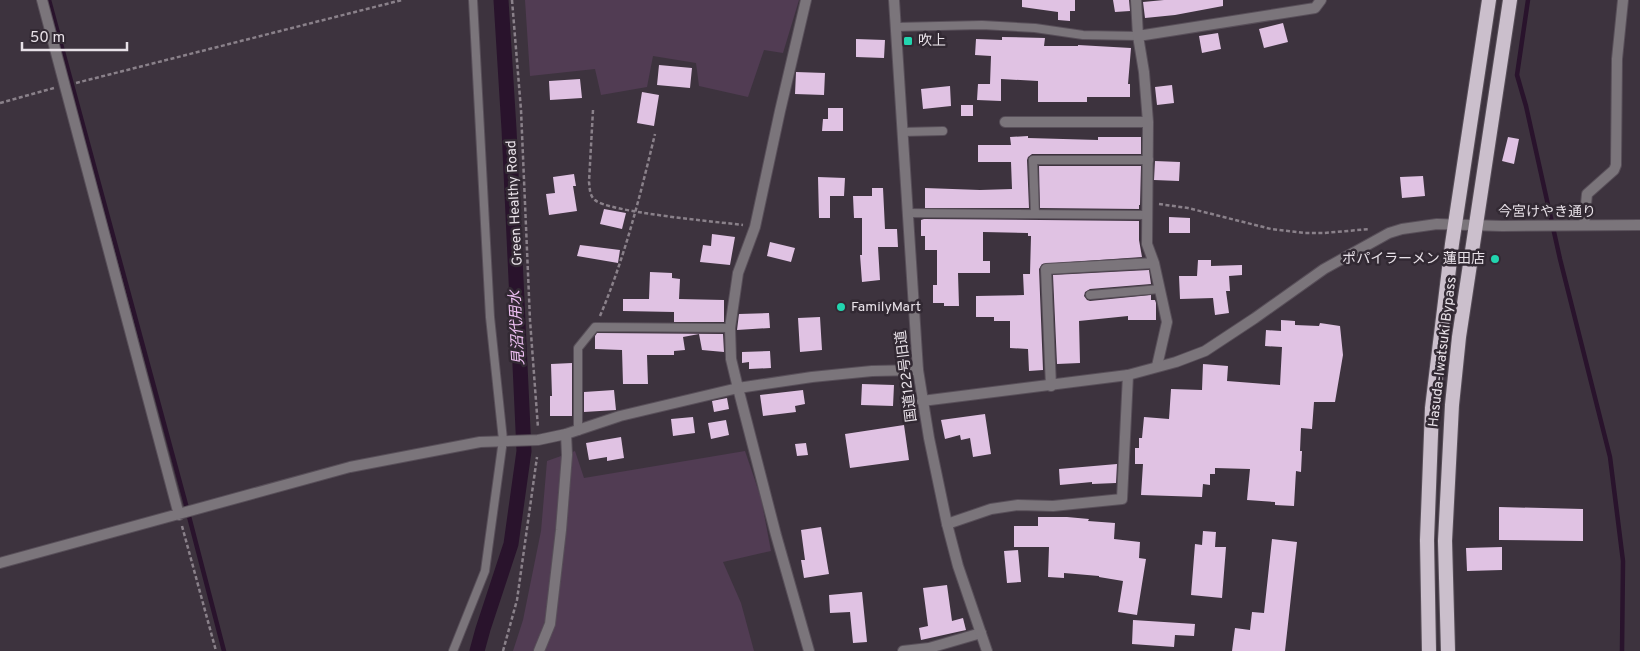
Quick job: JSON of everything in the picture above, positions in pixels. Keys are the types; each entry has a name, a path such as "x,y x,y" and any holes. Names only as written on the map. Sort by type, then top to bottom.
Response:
{"highway":[{"name":"Hasuda-Iwatsuki Bypass","path":"1429,651 1427,540 1432,408 1455,224 1489,0"},
{"name":"Hasuda-Iwatsuki Bypass","path":"1448,651 1445,541 1452,405 1459,337 1510,0"}],"street":[{"path":"42,0 179,515"},
{"path":"806,0 755,227 738,273 730,328 731,359 738,388 776,535 809,651"},
{"name":"国道122号旧道","path":"894,0 918,370 922,401 947,524 958,566 987,651"},
{"path":"1136,0 1138,36 1144,72 1148,122 1147,244 1154,263 1167,322 1157,366"},
{"path":"1138,36 1315,8 1321,0"},
{"path":"1589,225 1587,194 1614,170 1616,165 1617,59 1623,0"},
{"path":"1005,122 1148,122"},
{"name":"今宮けやき通り","path":"922,401 1128,375 1176,362 1205,351 1324,269 1389,233 1417,225 1640,224"},
{"path":"1051,386 1046,268 1154,263"},
{"path":"0,563 350,467 480,442 566,434 620,416 738,388 812,377 872,371 918,370"},
{"path":"947,524 991,509 1018,505 1052,506 1122,499 1128,375"},
{"path":"539,651 550,624 561,530 567,455 566,434"},
{"path":"902,651 929,648 981,633"}],"lane":[{"path":"453,651 485,571 506,440 490,317 473,0"},
{"path":"896,27 982,25 1035,28 1083,35 1138,36"},
{"path":"902,132 943,131"},
{"path":"1036,214 1034,160 1149,160"},
{"path":"907,212 1148,214"},
{"path":"1090,295 1160,289"},
{"path":"578,431 578,348 595,327 730,328"}],"path":[{"path":"0,103 402,0"},
{"name":"Green Healthy Road","path":"512,0 520,110 536,437"},
{"path":"594,110 589,182 590,193 595,200 605,205 637,211 755,227"},
{"path":"595,327 612,288 637,211 655,134"},
{"path":"1148,203 1188,208 1270,229 1324,233 1373,228 1389,233"},
{"path":"502,651 517,600 537,457"},
{"path":"179,515 216,651"}],"shaded area":[{"path":"525,0 799,0 783,53 764,50 748,97 699,86 696,63 653,56 647,87 601,95 595,69 530,76"},
{"path":"575,451 584,478 745,451 761,498 771,551 723,562 741,603 754,651 513,651 523,620 541,531 547,461"}],"building":[{"path":"1022,0 1075,0 1075,11 1070,11 1070,21 1058,20 1058,12 1022,7"},
{"path":"1113,0 1129,0 1130,11 1115,12"},
{"path":"1223,0 1223,6 1175,15 1145,18 1143,2"},
{"path":"1283,23 1288,42 1264,48 1259,29"},
{"path":"1218,33 1221,49 1202,53 1199,36"},
{"path":"1002,37 1045,38 1044,46 1078,45 1131,48 1128,84 1130,84 1130,97 1087,97 1087,102 1038,102 1038,81 1001,79 1001,101 977,100 978,84 990,84 991,56 975,55 976,39 1002,40"},
{"path":"856,39 885,40 884,58 856,57"},
{"path":"659,65 692,68 690,88 657,85"},
{"path":"796,72 825,73 824,95 795,94"},
{"path":"580,79 582,98 550,100 549,81"},
{"path":"1172,85 1174,103 1157,105 1155,87"},
{"path":"950,86 951,106 923,109 921,89"},
{"path":"642,92 659,95 654,126 637,123"},
{"path":"961,105 973,105 973,116 961,116"},
{"path":"828,108 843,108 843,131 822,131 823,119 828,119"},
{"path":"1028,136 1028,138 1098,140 1098,137 1141,137 1141,154 1032,154 1027,160 1029,208 925,208 925,188 1012,189 1011,162 978,162 978,145 1011,145 1010,137"},
{"path":"1508,137 1519,139 1514,164 1502,161"},
{"path":"1155,161 1180,162 1179,181 1154,180"},
{"path":"1039,166 1141,166 1139,209 1040,208"},
{"path":"574,174 576,186 573,186 577,211 549,215 546,194 555,193 553,177"},
{"path":"1423,176 1425,196 1402,198 1400,177"},
{"path":"818,177 845,178 844,196 830,196 830,218 819,218"},
{"path":"872,188 883,188 885,229 897,229 898,247 878,247 880,280 862,282 860,255 862,255 862,218 854,218 853,196 872,196"},
{"path":"604,209 626,213 622,229 600,224"},
{"path":"1169,217 1190,218 1190,233 1169,233"},
{"path":"921,220 1139,221 1139,240 1142,257 1042,264 1039,269 1043,370 1029,371 1028,349 1010,348 1010,321 994,321 994,317 976,317 976,296 1024,295 1023,274 1030,274 1031,236 1028,236 1028,233 983,232 983,261 990,261 990,273 958,273 959,306 944,306 944,303 933,303 933,285 937,285 937,250 925,250 925,236 921,236"},
{"path":"712,234 735,237 730,265 700,262 703,245 711,246"},
{"path":"770,242 795,248 791,262 767,256"},
{"path":"580,245 620,250 618,263 577,256"},
{"path":"1198,260 1211,260 1211,266 1242,265 1242,275 1229,276 1230,291 1226,291 1229,313 1215,315 1213,298 1180,299 1179,276 1197,276"},
{"path":"1149,270 1151,284 1090,289 1085,292 1084,296 1090,301 1151,295 1151,300 1155,300 1156,303 1156,320 1128,320 1128,316 1079,321 1080,363 1057,364 1053,275"},
{"path":"650,272 672,273 672,278 680,279 679,299 724,300 724,322 674,322 674,312 623,311 623,299 649,299"},
{"path":"769,313 770,328 737,330 739,314"},
{"path":"820,317 822,350 800,352 798,318"},
{"path":"1281,320 1295,321 1295,325 1319,326 1320,323 1340,326 1343,355 1335,402 1314,402 1312,429 1301,428 1301,472 1296,471 1294,506 1275,505 1275,502 1247,500 1250,469 1215,468 1215,474 1210,474 1210,485 1203,484 1202,497 1141,495 1143,464 1135,464 1135,448 1139,448 1139,438 1142,438 1144,417 1169,419 1171,389 1202,390 1203,364 1228,366 1227,381 1280,385 1282,347 1265,346 1266,330 1281,331"},
{"path":"597,333 723,334 724,352 702,350 699,334 683,337 685,350 674,351 674,355 647,355 648,384 623,384 622,350 595,349 595,336"},
{"path":"770,351 771,368 749,369 749,362 742,363 742,352"},
{"path":"572,363 572,416 550,416 550,396 552,396 551,364"},
{"path":"862,384 894,385 893,406 861,405"},
{"path":"614,390 616,410 584,412 584,392"},
{"path":"803,390 805,404 795,406 796,412 763,416 760,395"},
{"path":"727,398 729,409 714,412 712,401"},
{"path":"985,414 991,454 973,457 970,438 961,440 960,435 945,439 941,420"},
{"path":"693,417 695,433 673,436 671,419"},
{"path":"726,420 729,435 711,439 708,423"},
{"path":"904,425 909,460 850,468 845,434"},
{"path":"621,437 624,458 607,461 607,457 589,460 586,443"},
{"path":"806,443 808,455 797,456 795,444"},
{"path":"1117,464 1116,483 1092,484 1092,482 1060,485 1059,469"},
{"path":"1499,507 1583,509 1583,541 1499,540"},
{"path":"1038,517 1067,517 1115,523 1114,539 1140,542 1139,558 1146,559 1137,615 1118,612 1123,581 1099,576 1064,573 1064,578 1048,577 1049,547 1014,547 1014,526 1038,526"},
{"path":"821,527 829,574 804,578 801,560 805,560 801,530"},
{"path":"1203,531 1216,532 1215,547 1226,547 1222,598 1191,595 1195,544 1202,545"},
{"path":"1272,539 1297,542 1285,651 1232,651 1235,628 1250,630 1252,612 1264,613"},
{"path":"1502,547 1502,570 1467,571 1466,548"},
{"path":"1018,550 1021,582 1007,583 1004,551"},
{"path":"947,585 952,621 963,618 966,630 921,640 919,628 928,626 923,588"},
{"path":"862,592 867,642 853,643 850,612 830,613 829,595"},
{"path":"1133,620 1195,624 1194,636 1175,635 1174,647 1132,644"}],"waterway":[{"path":"49,0 224,651"},
{"name":"見沼代用水","path":"477,651 511,544 524,451 501,0"},
{"path":"1528,0 1517,75 1526,106 1560,259 1610,457 1623,561 1622,651"}],"place":[{"name":"吹上","path":"908,41"},
{"name":"ポパイラーメン 蓮田店","path":"1495,259"},
{"name":"FamilyMart","path":"841,307"}]}
